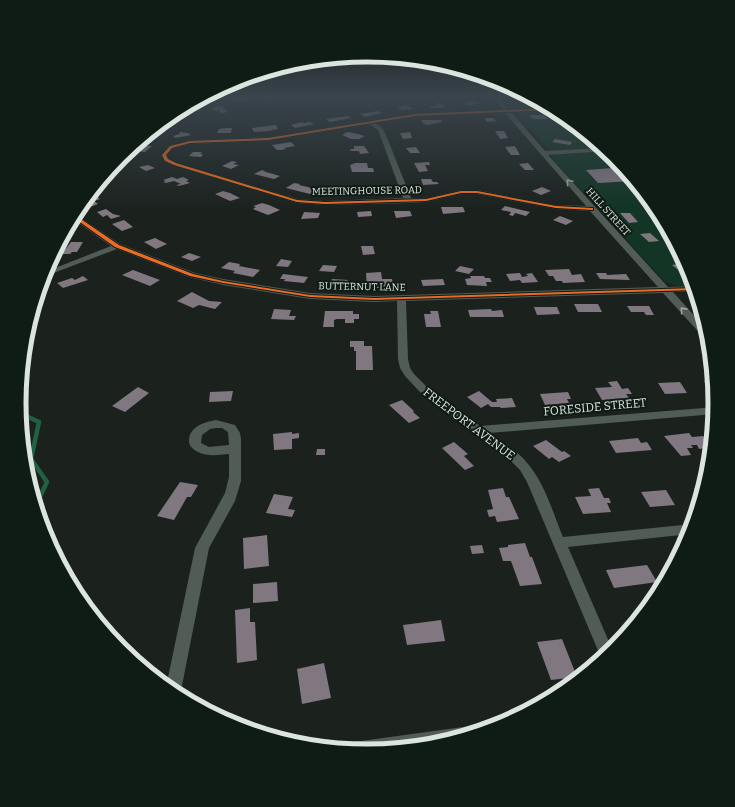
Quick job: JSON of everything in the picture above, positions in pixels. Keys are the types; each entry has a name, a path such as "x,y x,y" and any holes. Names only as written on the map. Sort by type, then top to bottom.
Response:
{"street":[{"name":"MEETINGHOUSE ROAD","path":"300,134 268,139 190,142 171,147 164,155 166,160 175,164 268,194 296,201 325,203 408,201 434,199 455,193 477,192 556,206 592,209"},
{"path":"382,134 408,201"},
{"name":"HILL STREET","path":"526,134 592,209 700,328"},
{"path":"543,153 597,150"},
{"name":"BUTTERNUT LANE","path":"80,220 118,246 192,275 251,288 310,296 342,298 401,298 689,289"},
{"path":"52,273 118,246"},
{"name":"FREEPORT AVENUE","path":"401,298 403,359 405,368 410,376 424,390 515,458 524,467 533,482 560,543 605,649"},
{"name":"FORESIDE STREET","path":"478,430 709,411"},
{"path":"175,685 202,548 208,534 230,497 234,486 236,472 235,449"},
{"path":"560,543 685,530"}],"green space":[{"path":"535,134 576,134 594,148 556,150 547,148"},
{"path":"598,151 609,162 624,178 651,214 674,252 688,285 679,286 665,282 551,157 558,153"}],"building":[{"path":"180,134 191,135 175,138 173,136"},
{"path":"356,134 365,136 359,139 351,139 342,135"},
{"path":"400,134 411,134 412,138 403,139"},
{"path":"497,134 506,134 508,138 500,139"},
{"path":"555,139 572,142 570,145 552,142"},
{"path":"291,142 295,146 281,150 277,150 272,145"},
{"path":"144,145 152,146 145,152 137,151"},
{"path":"354,146 364,146 369,153 360,154 359,151 351,151 350,149 354,149"},
{"path":"515,146 520,155 511,155 505,147"},
{"path":"416,147 420,153 410,153 406,148"},
{"path":"193,152 202,152 200,154 203,154 201,157 189,156"},
{"path":"232,161 237,162 233,164 239,165 231,169 222,166"},
{"path":"429,162 430,165 425,165 428,171 419,172 414,163"},
{"path":"355,163 367,163 368,168 373,168 374,172 352,172 350,165"},
{"path":"528,163 534,170 525,170 519,164"},
{"path":"148,165 155,168 146,171 139,167"},
{"path":"615,168 627,181 598,183 586,170"},
{"path":"262,170 280,176 274,179 254,174"},
{"path":"172,177 177,179 183,177 189,180 186,181 190,183 179,186 176,185 181,184 174,181 166,183 163,182 166,181 163,180"},
{"path":"421,179 431,179 433,182 437,182 439,184 423,185"},
{"path":"294,183 316,189 310,194 286,188"},
{"path":"542,187 551,191 541,195 532,191"},
{"path":"360,188 360,190 373,189 374,194 341,194 341,190"},
{"path":"223,191 240,198 230,201 215,194"},
{"path":"97,196 100,199 94,201 98,204 88,208"},
{"path":"262,203 280,210 268,215 253,209 256,207 253,206"},
{"path":"505,206 530,212 526,216 515,213 513,216 509,215 511,212 501,210"},
{"path":"441,207 463,207 465,212 443,214"},
{"path":"106,209 113,214 121,216 111,219 107,215 103,217 97,212"},
{"path":"371,211 372,216 358,217 357,212"},
{"path":"394,211 410,211 412,216 396,218"},
{"path":"304,212 320,213 318,218 301,219"},
{"path":"620,213 630,213 638,222 629,223"},
{"path":"560,216 573,221 566,225 553,220"},
{"path":"124,220 133,227 122,231 112,224"},
{"path":"650,233 659,241 649,242 640,234"},
{"path":"155,238 167,244 156,249 144,242"},
{"path":"71,242 83,242 77,252 62,254"},
{"path":"361,246 373,246 375,254 363,255"},
{"path":"189,253 201,257 192,261 181,257"},
{"path":"281,259 292,261 288,267 276,266"},
{"path":"229,262 240,264 239,266 260,270 253,277 233,273 235,271 221,268"},
{"path":"676,262 678,262 682,271 680,271 672,265 678,264"},
{"path":"323,265 337,266 334,272 319,271"},
{"path":"460,266 474,269 469,274 455,271"},
{"path":"569,269 572,275 581,274 585,282 563,283 562,281 556,281 553,276 549,276 545,270"},
{"path":"133,270 160,280 150,286 122,275"},
{"path":"381,272 382,279 392,279 393,284 389,284 389,288 367,288 366,273"},
{"path":"520,273 522,277 528,276 526,274 532,273 538,282 522,283 520,280 510,281 506,274"},
{"path":"596,273 606,273 607,275 626,274 630,280 600,279"},
{"path":"283,274 308,277 304,283 284,281 285,279 280,279"},
{"path":"83,276 88,280 63,288 57,283 72,278 75,280"},
{"path":"470,276 484,276 485,278 490,278 492,282 486,282 487,286 467,285 465,279 471,278"},
{"path":"332,279 348,280 346,286 330,285"},
{"path":"443,279 445,285 423,286 421,280"},
{"path":"192,292 209,301 222,302 215,309 199,305 193,308 177,301"},
{"path":"574,304 598,304 602,312 578,312"},
{"path":"627,306 649,306 654,315 646,315 644,312 631,312"},
{"path":"534,307 557,307 560,314 537,315"},
{"path":"274,309 291,310 289,316 296,316 294,320 271,319"},
{"path":"491,309 492,311 502,310 504,317 470,317 468,310"},
{"path":"325,311 353,311 353,314 359,314 359,319 354,319 354,323 345,323 345,319 337,319 334,320 334,327 323,327"},
{"path":"430,311 438,311 441,327 426,327 424,314 431,314"},
{"path":"350,341 364,341 364,346 372,346 373,370 356,370 356,351 354,351 354,347 350,347"},
{"path":"617,381 622,389 628,388 632,394 626,394 629,398 602,400 595,388 612,387 608,382"},
{"path":"704,381 708,381 708,386"},
{"path":"680,382 687,393 665,394 658,383"},
{"path":"138,387 149,393 125,412 112,406"},
{"path":"233,391 231,401 209,402 210,392"},
{"path":"479,391 492,402 497,402 496,399 512,398 516,407 491,407 488,404 481,408 467,397"},
{"path":"568,392 571,399 567,399 569,403 545,405 540,394"},
{"path":"402,400 420,418 409,423 389,405"},
{"path":"292,432 292,434 299,433 299,438 292,439 292,449 274,450 273,434"},
{"path":"689,433 692,437 703,436 707,441 706,448 699,449 697,445 691,445 693,448 687,448 691,455 681,456 664,436"},
{"path":"638,438 641,443 647,442 652,450 616,453 609,441"},
{"path":"546,440 562,452 564,451 571,456 559,462 552,457 549,459 533,446"},
{"path":"454,442 468,454 464,456 474,466 465,470 442,448"},
{"path":"317,449 325,449 325,455 316,455"},
{"path":"180,482 198,485 191,497 187,497 174,520 157,516"},
{"path":"503,488 506,497 509,497 519,519 497,522 495,516 489,517 487,510 493,509 488,490"},
{"path":"599,488 604,498 609,498 611,503 607,503 611,512 583,514 575,497 591,496 588,489"},
{"path":"666,490 675,505 650,507 641,492"},
{"path":"274,494 293,497 288,509 295,510 292,517 266,513"},
{"path":"267,535 269,566 244,569 243,538"},
{"path":"525,543 542,584 520,586 511,561 503,561 499,548 508,547 508,545"},
{"path":"482,545 484,553 472,554 470,546"},
{"path":"647,565 657,582 614,588 606,570"},
{"path":"277,582 278,601 253,603 253,584"},
{"path":"250,608 250,622 255,622 257,660 237,663 235,610"},
{"path":"441,620 445,641 407,645 403,625"},
{"path":"562,639 576,674 570,678 551,680 537,642"},
{"path":"324,663 331,698 302,704 297,669"}],"waterway":[{"path":"27,416 39,422 31,459"},
{"path":"31,459 47,482 40,498"}],"cycle path":[{"path":"301,134 268,139 190,142 171,147 164,155 166,160 175,164 297,201 325,203 426,200 461,192 477,192 556,207 592,209"},
{"path":"80,220 117,246 192,275 223,282 310,296 374,299 689,289"}]}
